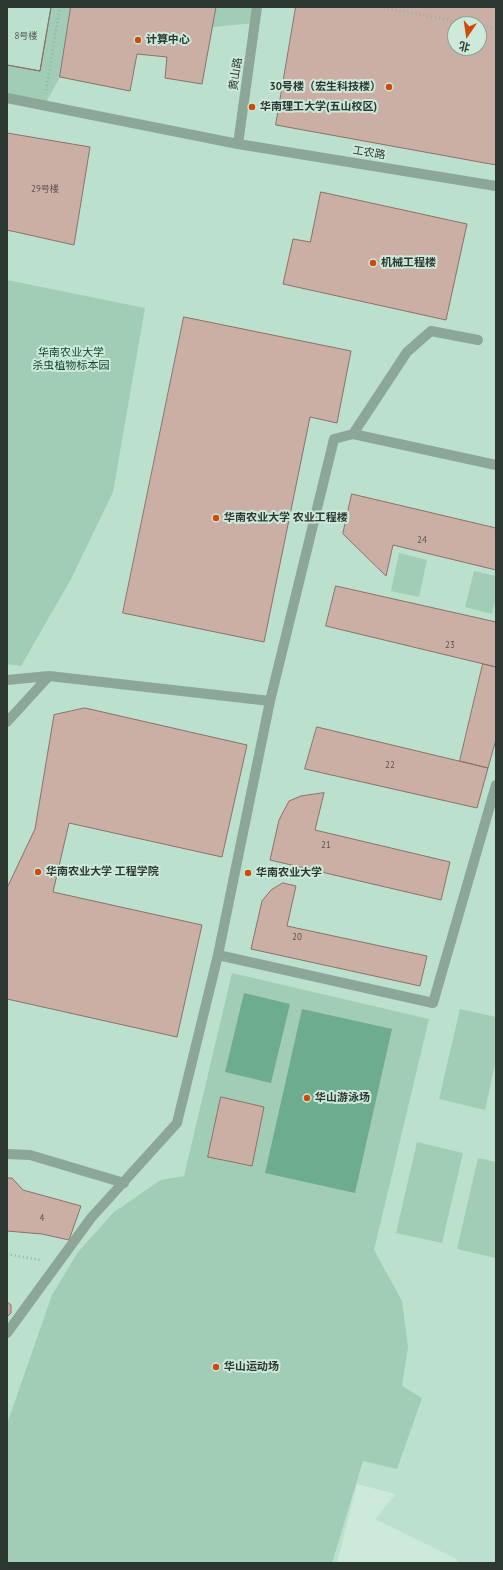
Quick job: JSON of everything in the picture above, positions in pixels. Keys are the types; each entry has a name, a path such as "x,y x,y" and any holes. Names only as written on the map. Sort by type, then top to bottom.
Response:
{"street":[{"name":"黄山路","path":"238,144 257,7"},
{"name":"工农路","path":"7,98 238,144 496,186"},
{"path":"353,434 407,352 431,331 478,340"},
{"path":"7,1333 91,1218 177,1123 218,955 270,701 334,439 353,434 496,465"},
{"path":"7,680 49,676 270,701"},
{"path":"7,722 49,676"},
{"path":"218,955 433,1003 496,785"},
{"path":"7,1154 30,1154 124,1183"}],"path":[{"path":"44,106 60,7"},
{"path":"380,7 447,20"},
{"path":"7,1254 58,1264"}],"shaded area":[{"name":"华南农业大学","path":"7,7 496,7 496,1563 457,1563 457,1559 375,1519 396,1494 357,1484 337,1563 7,1563"},
{"path":"244,993 290,1004 271,1083 225,1072"},
{"path":"302,1009 392,1029 355,1193 265,1173"}],"green space":[{"path":"51,7 71,7 60,77 44,106 7,98 7,65 40,71"},
{"path":"216,7 257,7 255,23 212,27"},
{"name":"华南农业大学 杀虫植物标本园","path":"7,280 145,308 113,492 71,579 21,666 7,664"},
{"path":"399,553 427,560 419,597 391,591"},
{"path":"474,571 496,576 496,597 492,614 465,607"},
{"name":"华山运动场","path":"232,973 429,1019 374,1250 402,1301 408,1347 402,1386 422,1398 397,1469 363,1461 332,1563 7,1563 7,1424 52,1295 78,1252 114,1212 161,1180 184,1176"},
{"path":"460,1009 496,1017 496,1060 485,1110 439,1099"},
{"path":"417,1142 463,1153 442,1243 396,1233"},
{"path":"478,1158 496,1162 496,1258 457,1249"}],"building":[{"path":"7,7 51,7 40,71 7,65"},
{"path":"7,7 51,7 40,71 7,65"},
{"name":"计算中心","path":"71,7 216,7 202,84 165,78 167,57 137,54 130,91 60,77"},
{"name":"30号楼（宏生科技楼）","path":"296,7 496,7 496,165 276,125"},
{"path":"7,133 90,147 74,245 7,230"},
{"name":"机械工程楼","path":"321,192 467,224 446,320 283,284 293,239 310,242"},
{"name":"华南农业大学 农业工程楼","path":"184,317 351,351 337,423 310,417 264,642 123,613"},
{"path":"352,494 496,528 496,570 393,545 386,576 343,534"},
{"path":"336,586 496,622 496,667 326,626"},
{"path":"483,664 496,667 496,739 488,768 460,761"},
{"path":"85,708 247,745 222,857 69,823 53,892 202,925 177,1037 7,999 7,888 35,829 54,715"},
{"path":"317,727 488,768 477,808 305,769"},
{"path":"324,793 315,830 450,862 441,900 270,860 279,820 289,801 301,796"},
{"path":"283,883 296,886 287,926 427,956 420,986 251,949 262,901 271,890"},
{"path":"221,1097 264,1107 252,1166 208,1157"},
{"path":"7,1178 12,1178 23,1190 81,1206 69,1240 42,1234 7,1231"},
{"path":"7,1302 11,1305 11,1313 7,1317"}],"place":[{"name":"计算中心","path":"138,40"},
{"name":"30号楼（宏生科技楼）","path":"389,87"},
{"name":"华南理工大学(五山校区)","path":"252,107"},
{"name":"机械工程楼","path":"373,263"},
{"name":"华南农业大学 农业工程楼","path":"216,518"},
{"name":"华南农业大学 工程学院","path":"38,872"},
{"name":"华南农业大学","path":"248,873"},
{"name":"华山游泳场","path":"307,1098"},
{"name":"华山运动场","path":"216,1367"}]}
